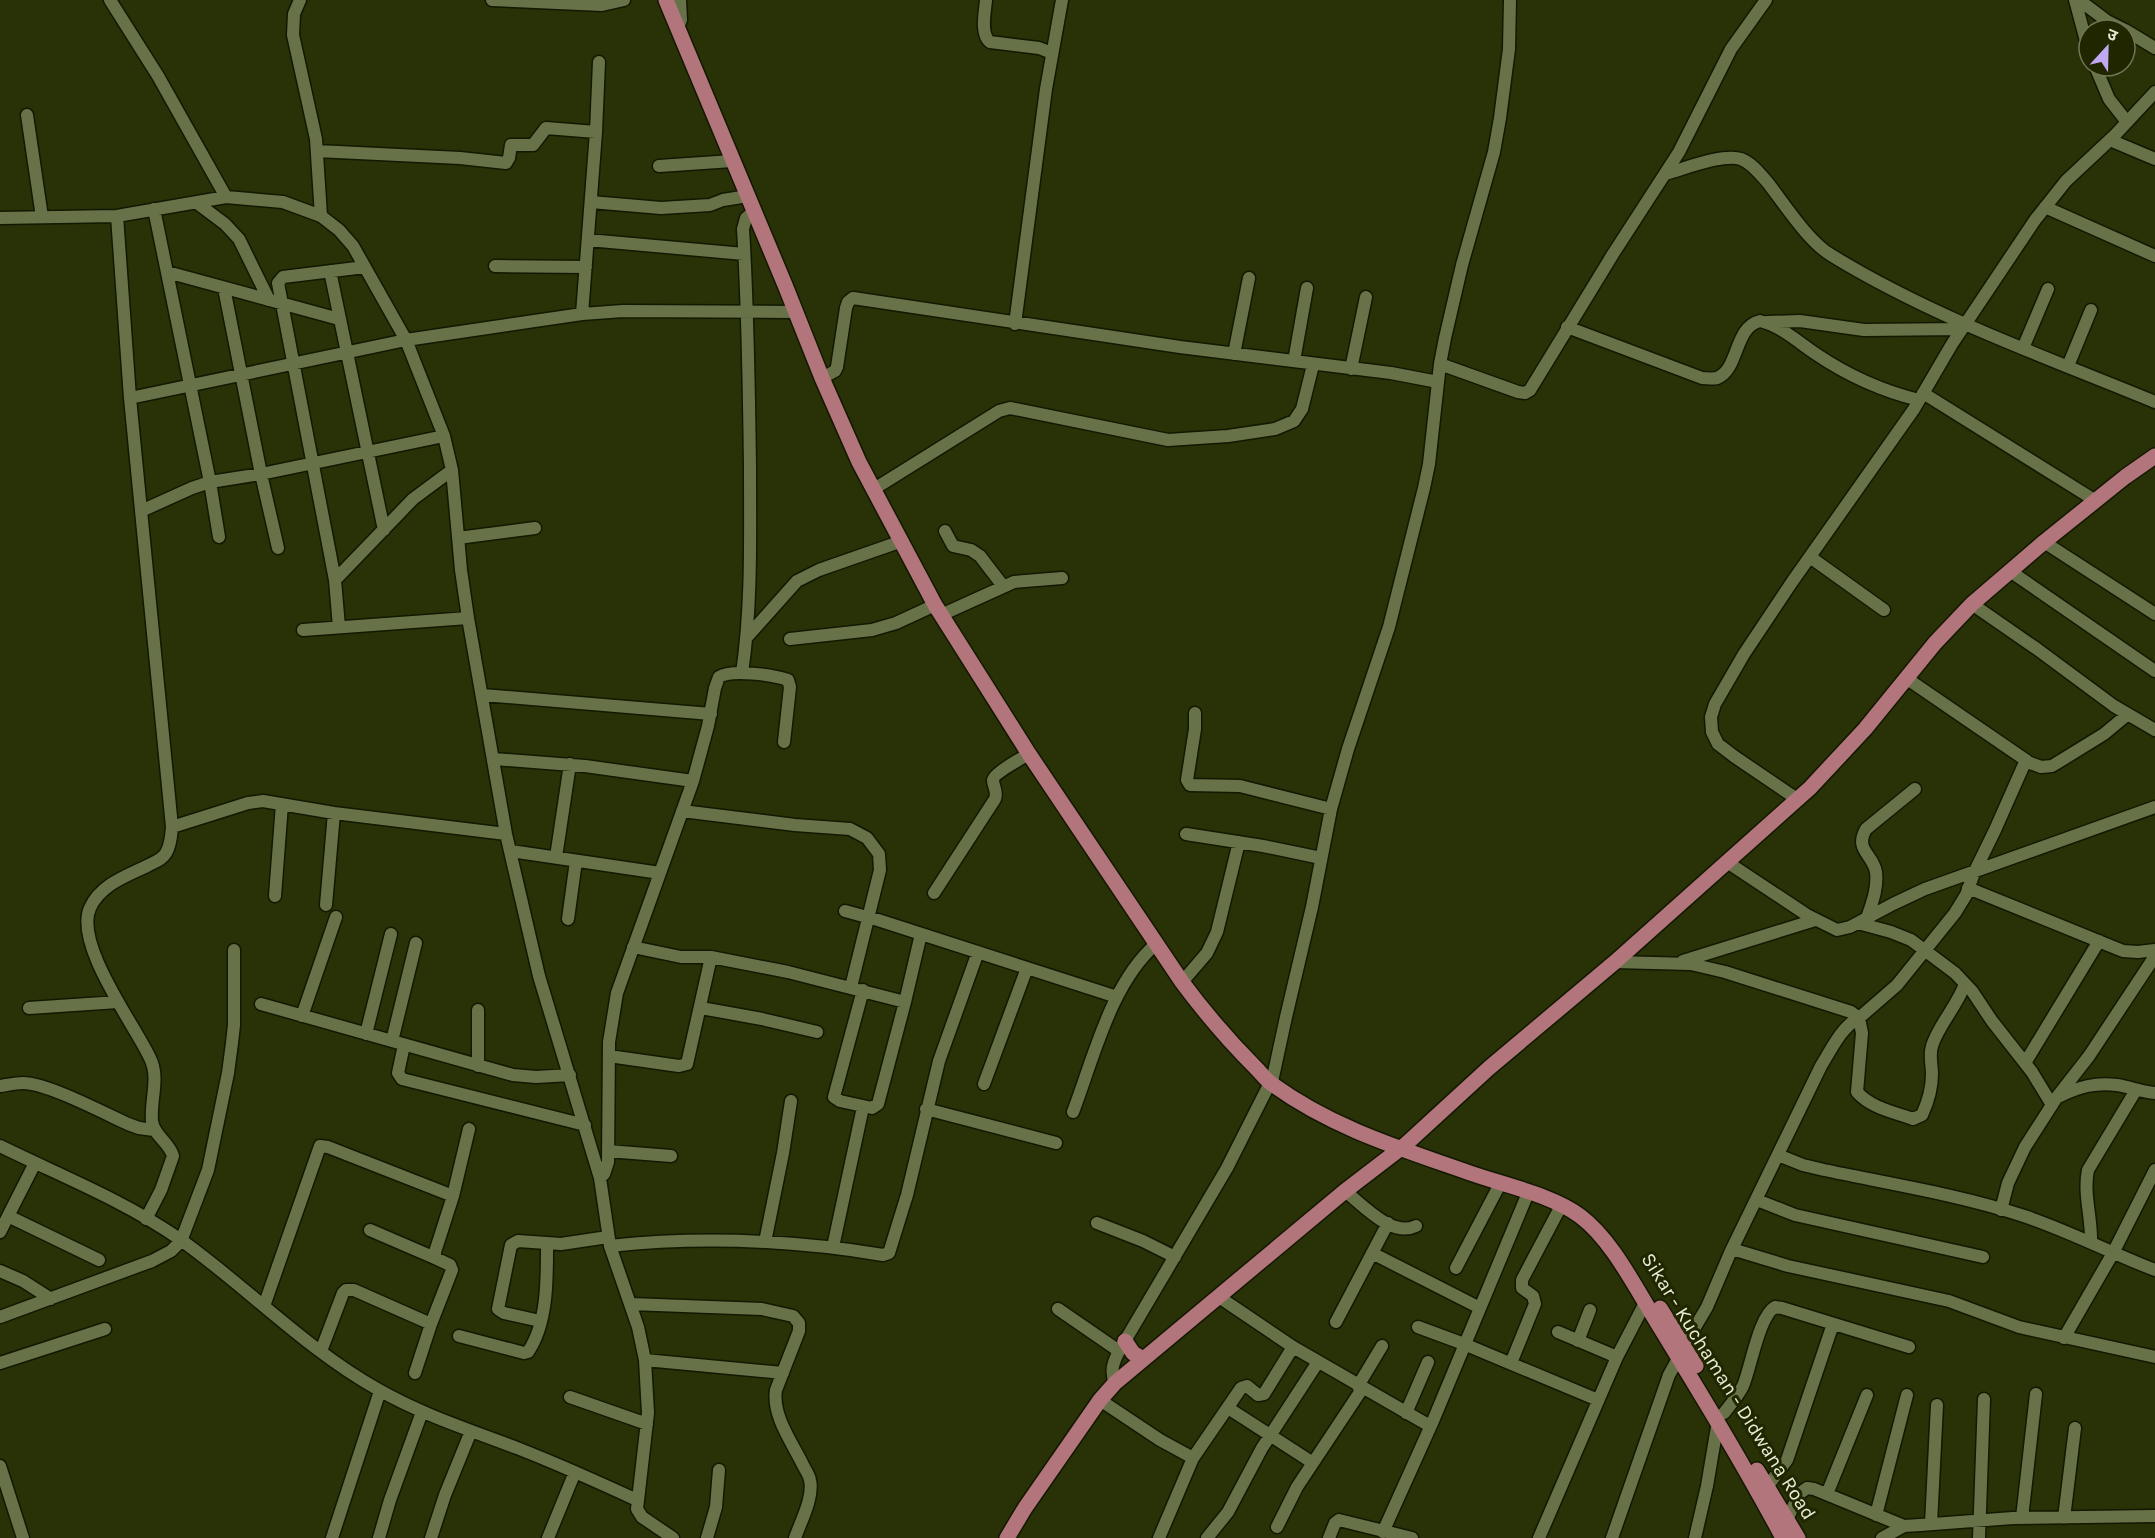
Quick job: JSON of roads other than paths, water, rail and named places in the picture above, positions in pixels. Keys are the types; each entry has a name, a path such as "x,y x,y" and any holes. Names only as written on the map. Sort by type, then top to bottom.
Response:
{"main road":[{"path":"666,0 849,443 938,610 1029,754 1182,982 1205,1012 1256,1068 1272,1080 1401,1147"},
{"path":"1007,1538 1025,1508 1100,1400 1115,1383 1401,1147 1489,1068 1616,962 1797,800 1865,729 1935,643 1972,604 2044,542 2155,456"},
{"name":"Sikar - Kuchaman - Didwana Road","path":"1401,1147 1528,1193 1577,1214 1592,1226 1608,1246 1645,1303 1681,1351"},
{"name":"Sikar - Kuchaman - Didwana Road","path":"1401,1147 1497,1174 1558,1196 1580,1207 1593,1218 1616,1244 1798,1538"},
{"path":"1122,1346 1143,1359"},
{"name":"Sikar - Kuchaman - Didwana Road","path":"1721,1417 1784,1538"}],"street":[{"path":"110,0 158,76 226,197"},
{"path":"300,0 294,14 293,35 317,151 321,216"},
{"path":"492,0 602,6 624,0"},
{"path":"678,27 681,20 680,0"},
{"path":"986,0 984,32 986,39 990,42 1040,48 1052,52"},
{"path":"1015,324 1052,52 1062,0"},
{"path":"1115,1383 1112,1369 1122,1346 1176,1257 1242,1140 1272,1080 1312,907 1331,809 1400,587 1429,464 1440,364 1456,285 1494,152 1498,130 1507,68 1510,0"},
{"path":"1440,364 1525,393 1530,390 1694,125 1721,66 1741,33 1766,0"},
{"path":"2077,0 2104,18"},
{"path":"2077,0 2081,18"},
{"path":"2137,37 2155,48"},
{"path":"582,314 599,62"},
{"path":"2100,78 2109,99 2127,123"},
{"path":"1797,800 1718,744 1712,732 1711,717 1715,704 1744,654 1921,397 1964,326 2045,207 2066,181 2127,123 2155,92"},
{"path":"27,115 42,217"},
{"path":"317,151 459,158 506,163 509,159 511,145 533,145 546,128 596,132"},
{"path":"2110,140 2155,159"},
{"path":"1665,174 1721,158 1741,159 1759,173 1813,240 1828,253 1881,284 1964,326 2155,402"},
{"path":"659,166 732,161"},
{"path":"591,202 661,208 710,205 723,200 748,196"},
{"path":"0,218 117,216 226,197 283,202 321,216 339,230 365,267 406,340 444,436 452,470 468,618 506,834 538,976 600,1178 609,1242 638,1326 645,1360 647,1424 637,1500 638,1509 642,1517 673,1538"},
{"path":"196,203 225,224 239,239 275,301 292,364 335,580 339,627"},
{"path":"2045,207 2155,256"},
{"path":"154,209 210,482 219,537"},
{"path":"742,673 750,581 748,312 744,223 755,211"},
{"path":"117,216 130,398 172,827 170,844 162,858 116,880 105,888 97,895 86,921 87,933 118,1002 154,1067 152,1121 154,1130 168,1145 172,1156 164,1181 146,1219"},
{"path":"588,240 744,254"},
{"path":"495,266 586,267"},
{"path":"275,301 278,283 283,276 365,267"},
{"path":"330,271 384,530"},
{"path":"166,272 339,319"},
{"path":"1234,354 1249,278"},
{"path":"224,288 278,548"},
{"path":"1294,361 1306,288"},
{"path":"2023,348 2048,289"},
{"path":"1351,369 1366,297"},
{"path":"822,378 837,368 846,308 848,302 854,298 1015,324 1313,365 1391,373 1438,382"},
{"path":"2068,366 2091,310"},
{"path":"130,398 406,340 582,314 623,311 796,312"},
{"path":"1567,327 1702,378 1715,379 1723,375 1747,327 1760,321 1800,321 1864,330 1964,326"},
{"path":"1767,322 1844,371 1901,396 1921,397 2096,501"},
{"path":"874,489 999,411 1010,408 1168,440 1209,439 1275,429 1294,421 1302,409 1313,365"},
{"path":"141,511 210,482 261,474 444,436"},
{"path":"335,580 413,499 452,470"},
{"path":"458,538 535,528"},
{"path":"945,531 953,546 971,550 981,556 1003,586"},
{"path":"747,636 797,581 819,570 902,541"},
{"path":"2044,542 2155,614"},
{"path":"1810,557 1884,610"},
{"path":"2010,571 2130,656 2155,670"},
{"path":"790,639 879,629 1023,580 1062,578"},
{"path":"1972,604 2128,714 2155,730"},
{"path":"303,630 468,618"},
{"path":"600,1178 607,1169 609,1056 617,993 693,782 719,677 724,674 742,673 789,680 784,742"},
{"path":"1906,678 2026,760 2041,767 2052,766 2104,734 2128,714"},
{"path":"483,695 711,714"},
{"path":"1196,713 1187,780 1190,785 1240,786 1331,809"},
{"path":"934,893 995,799 996,790 993,782 995,775 1029,754"},
{"path":"494,759 570,764 693,782"},
{"path":"1612,1538 1669,1375 1707,1307 1732,1249 1821,1066 1853,1021 1897,985 1955,913 2026,760"},
{"path":"556,857 570,764"},
{"path":"1863,921 1875,890 1876,877 1875,868 1863,849 1862,836 1866,829 1915,789"},
{"path":"172,827 255,801 506,834"},
{"path":"275,896 282,804"},
{"path":"1727,862 1815,920 1837,930 1850,927 1925,890 2155,807"},
{"path":"682,811 795,825 850,829 867,838 879,854 881,862 879,877 868,917 857,989 834,1097 840,1101 874,1108 878,1104 921,934"},
{"path":"326,905 334,813"},
{"path":"1186,834 1321,858"},
{"path":"1182,982 1207,953 1217,932 1239,842"},
{"path":"511,851 660,873"},
{"path":"568,919 576,861"},
{"path":"1968,888 2123,951 2155,950"},
{"path":"845,911 1117,997"},
{"path":"302,1016 336,917"},
{"path":"1676,963 1815,920"},
{"path":"1863,921 1911,940 1965,984 2054,1101"},
{"path":"366,1034 391,934"},
{"path":"2025,1063 2099,941"},
{"path":"416,943 398,1043 398,1073 402,1079 585,1125"},
{"path":"1073,1112 1117,997 1140,960 1156,944"},
{"path":"633,947 681,957 711,957 804,975 905,1002"},
{"path":"0,1317 152,1261 171,1251 181,1241 208,1170 228,1072 234,1025 234,950"},
{"path":"540,1322 504,1313 498,1306 511,1245 518,1241 547,1244 765,1242 833,1247 883,1255 889,1253 907,1195 926,1109 943,1048 978,952"},
{"path":"2001,1210 2016,1164 2054,1101 2090,1056 2155,956"},
{"path":"609,1056 684,1066 689,1060 711,957"},
{"path":"1616,962 1691,964 1725,972 1851,1012 1859,1018 1863,1045 1857,1092 1863,1099 1875,1106 1913,1119 1919,1117 1924,1111 1930,1092 1932,1072 1930,1052 1933,1043 1953,1010 1965,984"},
{"path":"984,1084 1027,968"},
{"path":"29,1008 118,1002"},
{"path":"261,1004 524,1077 570,1075"},
{"path":"701,1008 816,1032"},
{"path":"478,1010 478,1066"},
{"path":"0,1086 23,1083 48,1088 128,1124 154,1130"},
{"path":"2054,1101 2078,1087 2094,1085 2116,1085 2155,1093"},
{"path":"2091,1243 2092,1230 2086,1179 2088,1170 2136,1090"},
{"path":"765,1242 791,1101"},
{"path":"833,1247 862,1107"},
{"path":"926,1109 1056,1143"},
{"path":"435,1258 469,1129"},
{"path":"0,1146 120,1204 181,1241 347,1371 380,1391 423,1412 575,1472 637,1500"},
{"path":"264,1306 320,1146 328,1147 453,1196"},
{"path":"608,1151 671,1156"},
{"path":"1779,1155 1814,1168 2001,1210 2054,1226 2155,1270"},
{"path":"35,1163 3,1224 99,1260"},
{"path":"2064,1338 2113,1253 2155,1170"},
{"path":"1456,1268 1500,1184"},
{"path":"1345,1191 1388,1223 1404,1230 1416,1226"},
{"path":"1383,1532 1528,1193"},
{"path":"1757,1200 1795,1215 1983,1257"},
{"path":"1511,1363 1535,1304 1533,1296 1522,1288 1522,1280 1561,1206"},
{"path":"1097,1223 1176,1257"},
{"path":"1336,1322 1388,1223"},
{"path":"370,1230 450,1265 452,1270 431,1324 416,1373"},
{"path":"459,1336 524,1353 528,1352 540,1322 548,1281 547,1244"},
{"path":"1732,1249 1788,1266 1949,1301 2019,1327 2155,1357"},
{"path":"1372,1253 1480,1308"},
{"path":"0,1271 23,1281 51,1299"},
{"path":"321,1351 346,1290 354,1290 431,1324"},
{"path":"1219,1297 1317,1362 1430,1426"},
{"path":"1539,1538 1617,1357 1645,1303"},
{"path":"631,1304 744,1308 793,1316 799,1323 799,1331 775,1400 778,1413 810,1478 809,1497 795,1538"},
{"path":"1695,1538 1721,1417 1742,1388 1770,1310 1775,1307 1782,1308 1909,1347"},
{"path":"1058,1309 1122,1346"},
{"path":"1578,1341 1590,1310"},
{"path":"1767,1486 1787,1460 1833,1324"},
{"path":"1418,1328 1464,1344 1598,1400"},
{"path":"0,1363 105,1329"},
{"path":"1558,1332 1617,1357"},
{"path":"1277,1527 1288,1503 1360,1388 1382,1346"},
{"path":"1159,1538 1193,1458 1243,1386 1247,1386 1258,1395 1264,1394 1293,1347"},
{"path":"645,1360 783,1373"},
{"path":"1207,1538 1228,1512 1270,1435 1317,1362"},
{"path":"1406,1413 1428,1362"},
{"path":"332,1538 380,1391"},
{"path":"2022,1518 2036,1394"},
{"path":"1827,1494 1867,1395"},
{"path":"1876,1515 1907,1395"},
{"path":"570,1397 647,1424"},
{"path":"1979,1538 1984,1399"},
{"path":"1100,1400 1160,1440 1193,1458"},
{"path":"1931,1524 1937,1405"},
{"path":"1228,1408 1313,1463"},
{"path":"379,1538 390,1500 423,1412"},
{"path":"2064,1518 2075,1428"},
{"path":"431,1538 445,1495 471,1431"},
{"path":"0,1466 24,1538"},
{"path":"707,1538 716,1507 719,1470"},
{"path":"548,1538 575,1472"},
{"path":"1787,1520 1803,1490 1814,1489 1904,1526"},
{"path":"1882,1538 1904,1526 2022,1518 2155,1516"},
{"path":"1329,1538 1335,1523 1339,1520 1412,1538"}]}
